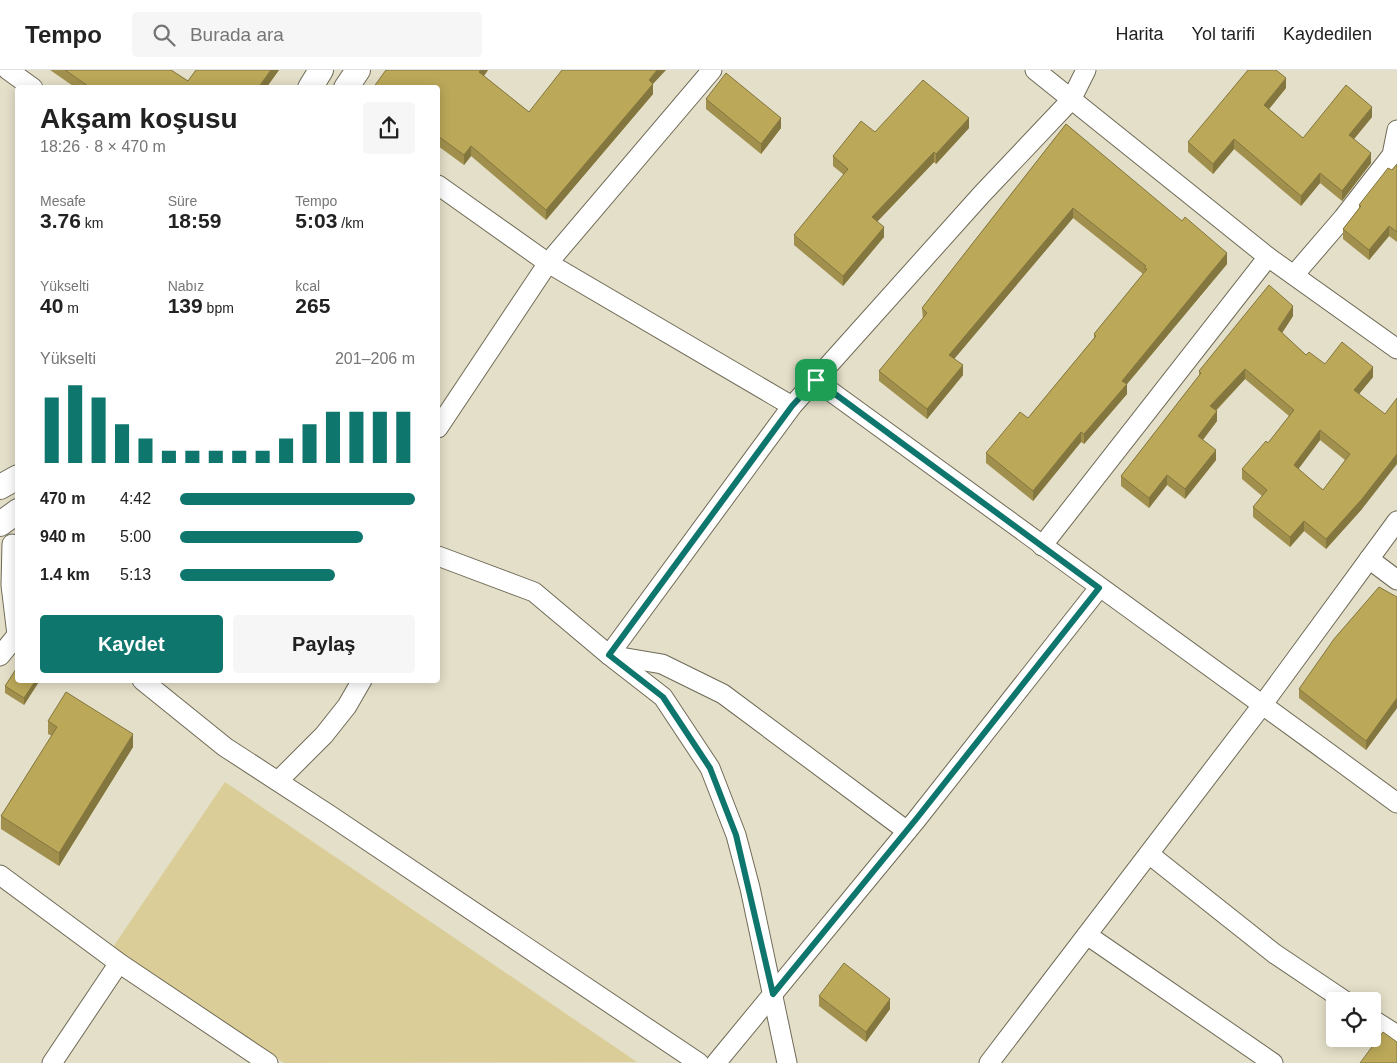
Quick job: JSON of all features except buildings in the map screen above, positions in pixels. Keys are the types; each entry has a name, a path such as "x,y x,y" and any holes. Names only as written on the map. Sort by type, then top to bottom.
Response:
{"street":[{"path":"8,70 28,85"},
{"path":"312,85 321,70"},
{"path":"348,85 358,70"},
{"path":"440,425 548,262 712,70"},
{"path":"1035,70 1268,257 1397,349"},
{"path":"609,655 792,406 982,194 1070,100 1086,70"},
{"path":"1294,276 1343,218 1392,155 1397,130"},
{"path":"440,186 548,262 792,406"},
{"path":"1042,546 1268,257"},
{"path":"816,380 1099,588 1263,704 1397,803"},
{"path":"0,487 15,479"},
{"path":"0,524 15,513"},
{"path":"989,1063 1263,704 1397,521"},
{"path":"10,542 11,585 15,619"},
{"path":"440,557 534,592 609,655 663,697 710,768 736,835 787,1063"},
{"path":"1369,559 1397,580"},
{"path":"716,1063 907,831 1099,588"},
{"path":"0,656 15,638"},
{"path":"609,655 662,664 723,694 907,831"},
{"path":"146,683 224,747 699,1063"},
{"path":"278,782 324,735 347,706 360,683"},
{"path":"1149,854 1275,954 1332,992"},
{"path":"0,874 119,963 268,1063"},
{"path":"1087,935 1273,1063"},
{"path":"52,1063 119,963"},
{"path":"1381,1025 1397,1035"}],"shaded area":[{"path":"225,782 637,1062 284,1063 113,947"}],"route":[{"path":"816,380 1099,588 917,818 773,994 750,888 736,835 710,768 663,697 609,655 792,406 816,380"}]}
